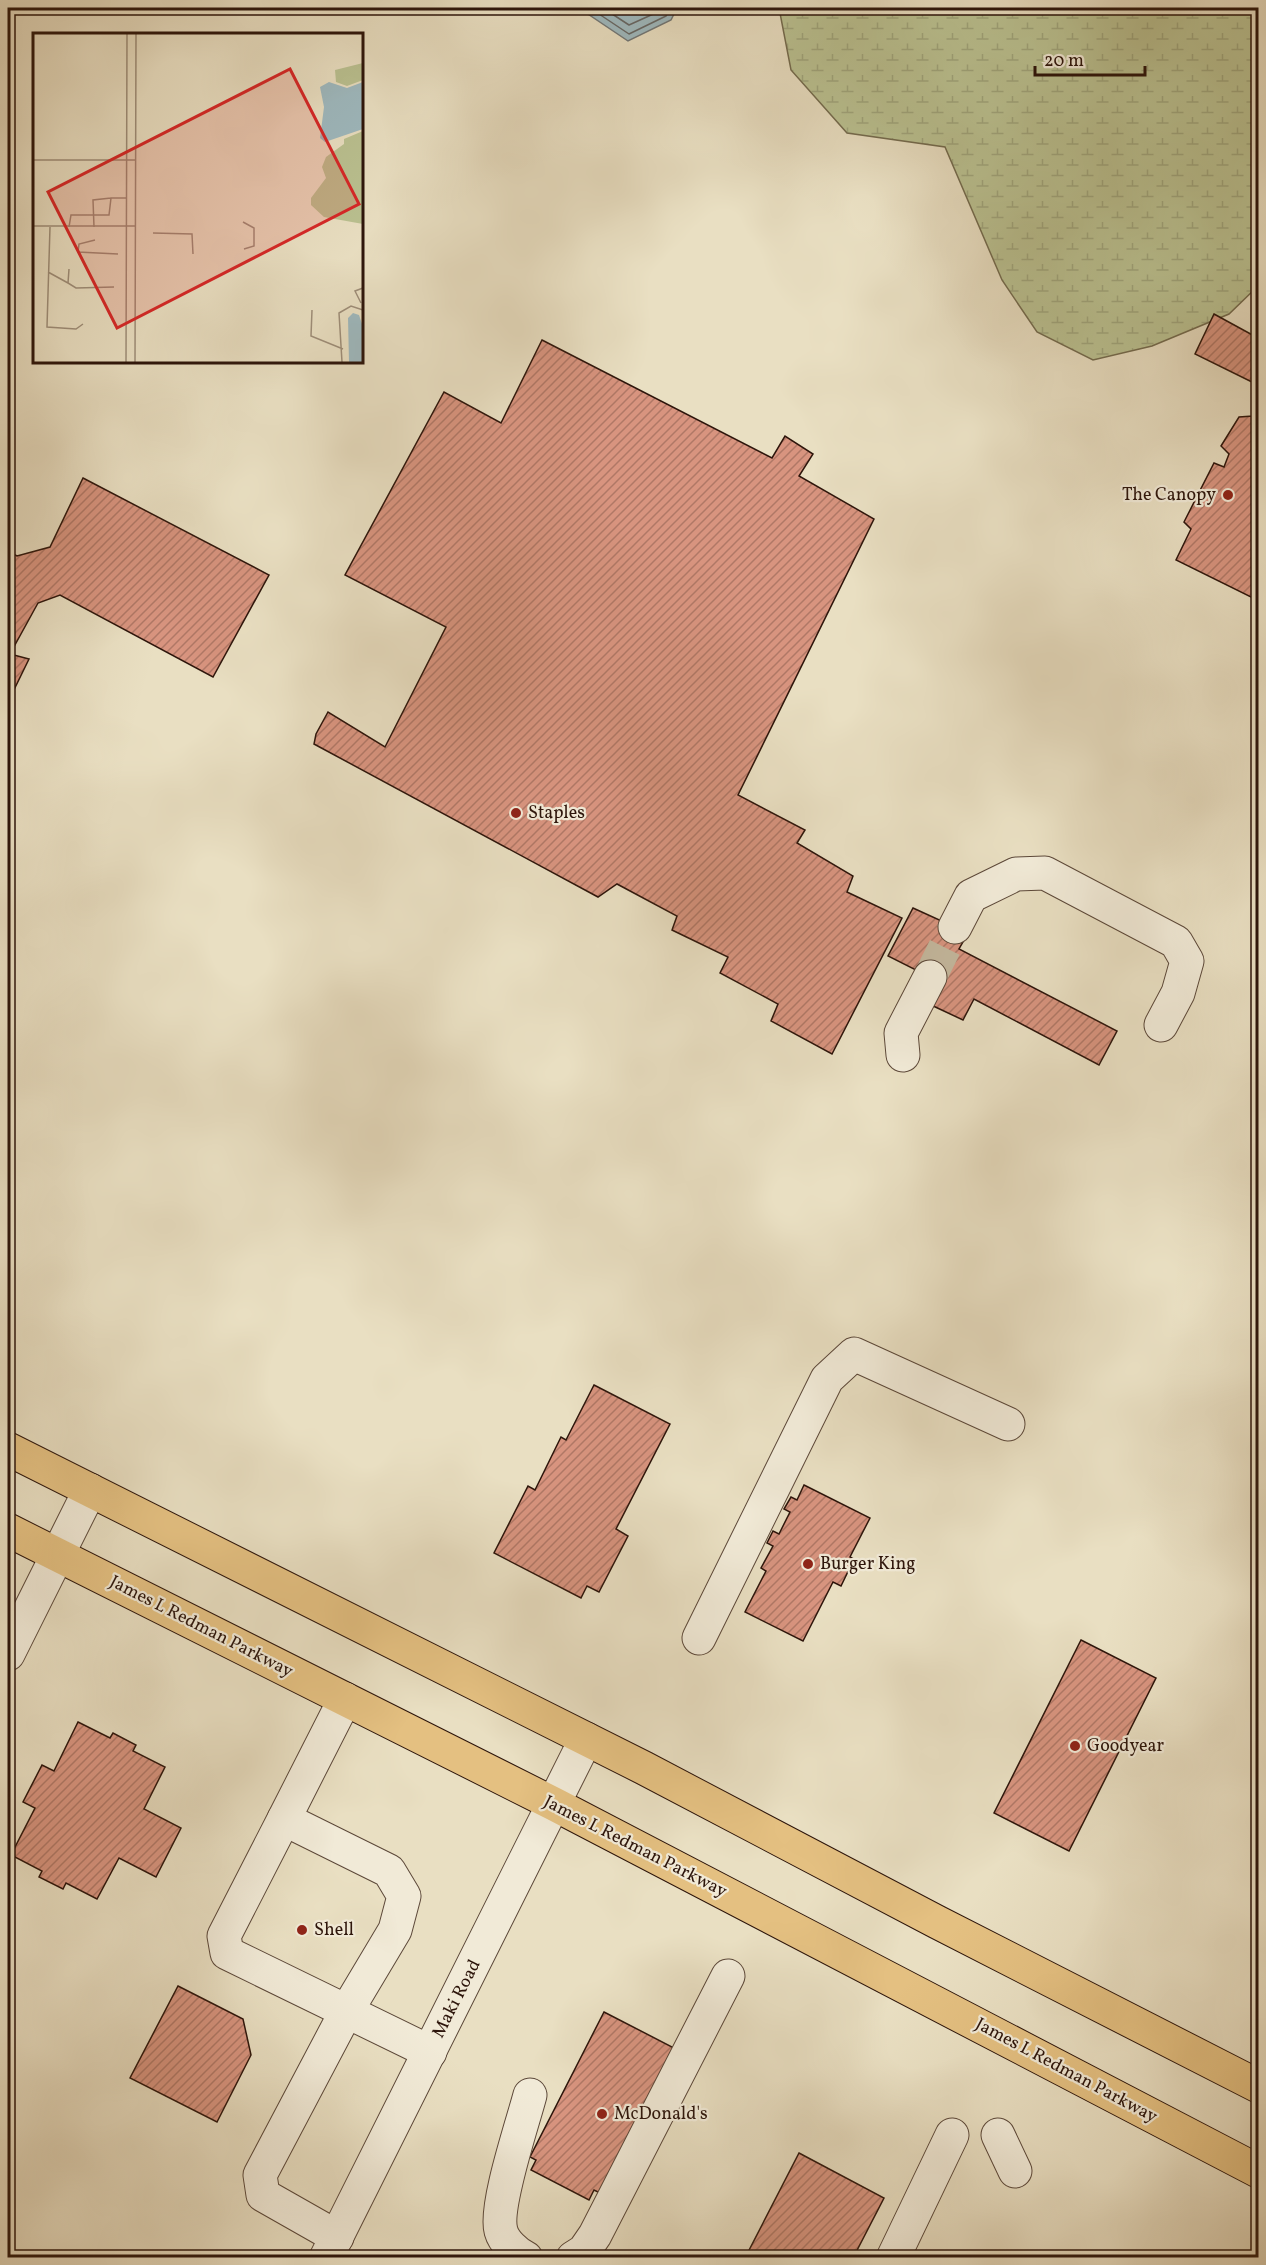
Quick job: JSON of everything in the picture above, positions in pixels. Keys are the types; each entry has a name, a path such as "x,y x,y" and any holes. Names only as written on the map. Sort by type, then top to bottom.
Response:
{"main road":[{"path":"8,1449 586,1739 1258,2086"},
{"name":"James L Redman Parkway","path":"8,1530 554,1804 1258,2171"}],"street":[{"path":"955,927 971,896 1016,874 1045,873 1176,942 1187,962 1178,993 1161,1025"},
{"path":"903,1055 901,1033 930,977"},
{"path":"699,1638 827,1379 854,1354 1008,1424"},
{"path":"8,1654 90,1490"},
{"path":"345,1699 224,1936 227,1953 430,2052"},
{"name":"Maki Road","path":"332,2247 586,1739"},
{"path":"284,1819 389,1871 404,1896 395,1930 346,2012 260,2175 263,2195 332,2247"},
{"path":"573,2258 584,2251 595,2235 728,1976"},
{"path":"526,2258 510,2246 501,2230 502,2197 530,2095"},
{"path":"893,2258 952,2135"},
{"path":"998,2135 1015,2171"}],"green space":[{"path":"779,8 1258,8 1258,286 1229,314 1152,346 1093,360 1037,332 1002,280 945,147 847,133 791,70"}],"water":[{"path":"579,8 677,8 671,20 628,41"}],"building":[{"path":"1214,314 1258,338 1258,385 1195,354"},
{"path":"542,340 772,458 785,436 813,454 799,476 874,519 738,795 805,830 797,843 853,876 847,892 902,918 832,1054 771,1021 778,1004 720,973 728,957 672,930 677,916 617,884 598,897 314,744 316,734 328,712 385,747 446,627 345,575 444,392 501,423"},
{"name":"The Canopy","path":"1258,404 1257,600 1176,560 1191,529 1184,522 1214,463 1224,467 1229,454 1221,446 1239,417 1253,416"},
{"path":"83,478 269,575 213,677 60,595 38,603 10,654 29,659 8,702 8,551 17,556 50,547"},
{"path":"913,908 968,933 959,949 1117,1031 1099,1065 974,999 963,1020 929,1004 938,981 888,956"},
{"path":"594,1385 670,1424 616,1529 628,1536 599,1592 587,1586 581,1598 494,1553 528,1486 535,1490 561,1437 566,1440"},
{"name":"Burger King","path":"804,1485 870,1518 850,1557 854,1559 841,1586 833,1582 803,1641 745,1612 766,1571 761,1568 773,1546 767,1543 773,1531 779,1534 790,1512 784,1509 791,1497 797,1500"},
{"name":"Goodyear","path":"1081,1640 1156,1678 1069,1851 994,1813"},
{"path":"78,1722 110,1738 113,1733 136,1745 133,1751 165,1767 144,1809 181,1828 156,1877 119,1858 97,1899 66,1883 63,1889 39,1877 42,1871 11,1855 35,1808 23,1802 42,1765 54,1771"},
{"path":"178,1986 243,2019 251,2055 217,2122 130,2078"},
{"name":"McDonald's","path":"604,2012 674,2048 600,2193 594,2190 589,2200 531,2170 536,2160 530,2157"},
{"path":"799,2153 884,2198 853,2258 745,2258"}],"tunnel":[{"path":"930,977 955,927"}],"place":[{"name":"The Canopy","path":"1228,495"},
{"name":"Staples","path":"516,813"},
{"name":"Burger King","path":"808,1564"},
{"name":"Goodyear","path":"1075,1746"},
{"name":"Shell","path":"302,1930"},
{"name":"McDonald's","path":"602,2114"}]}
